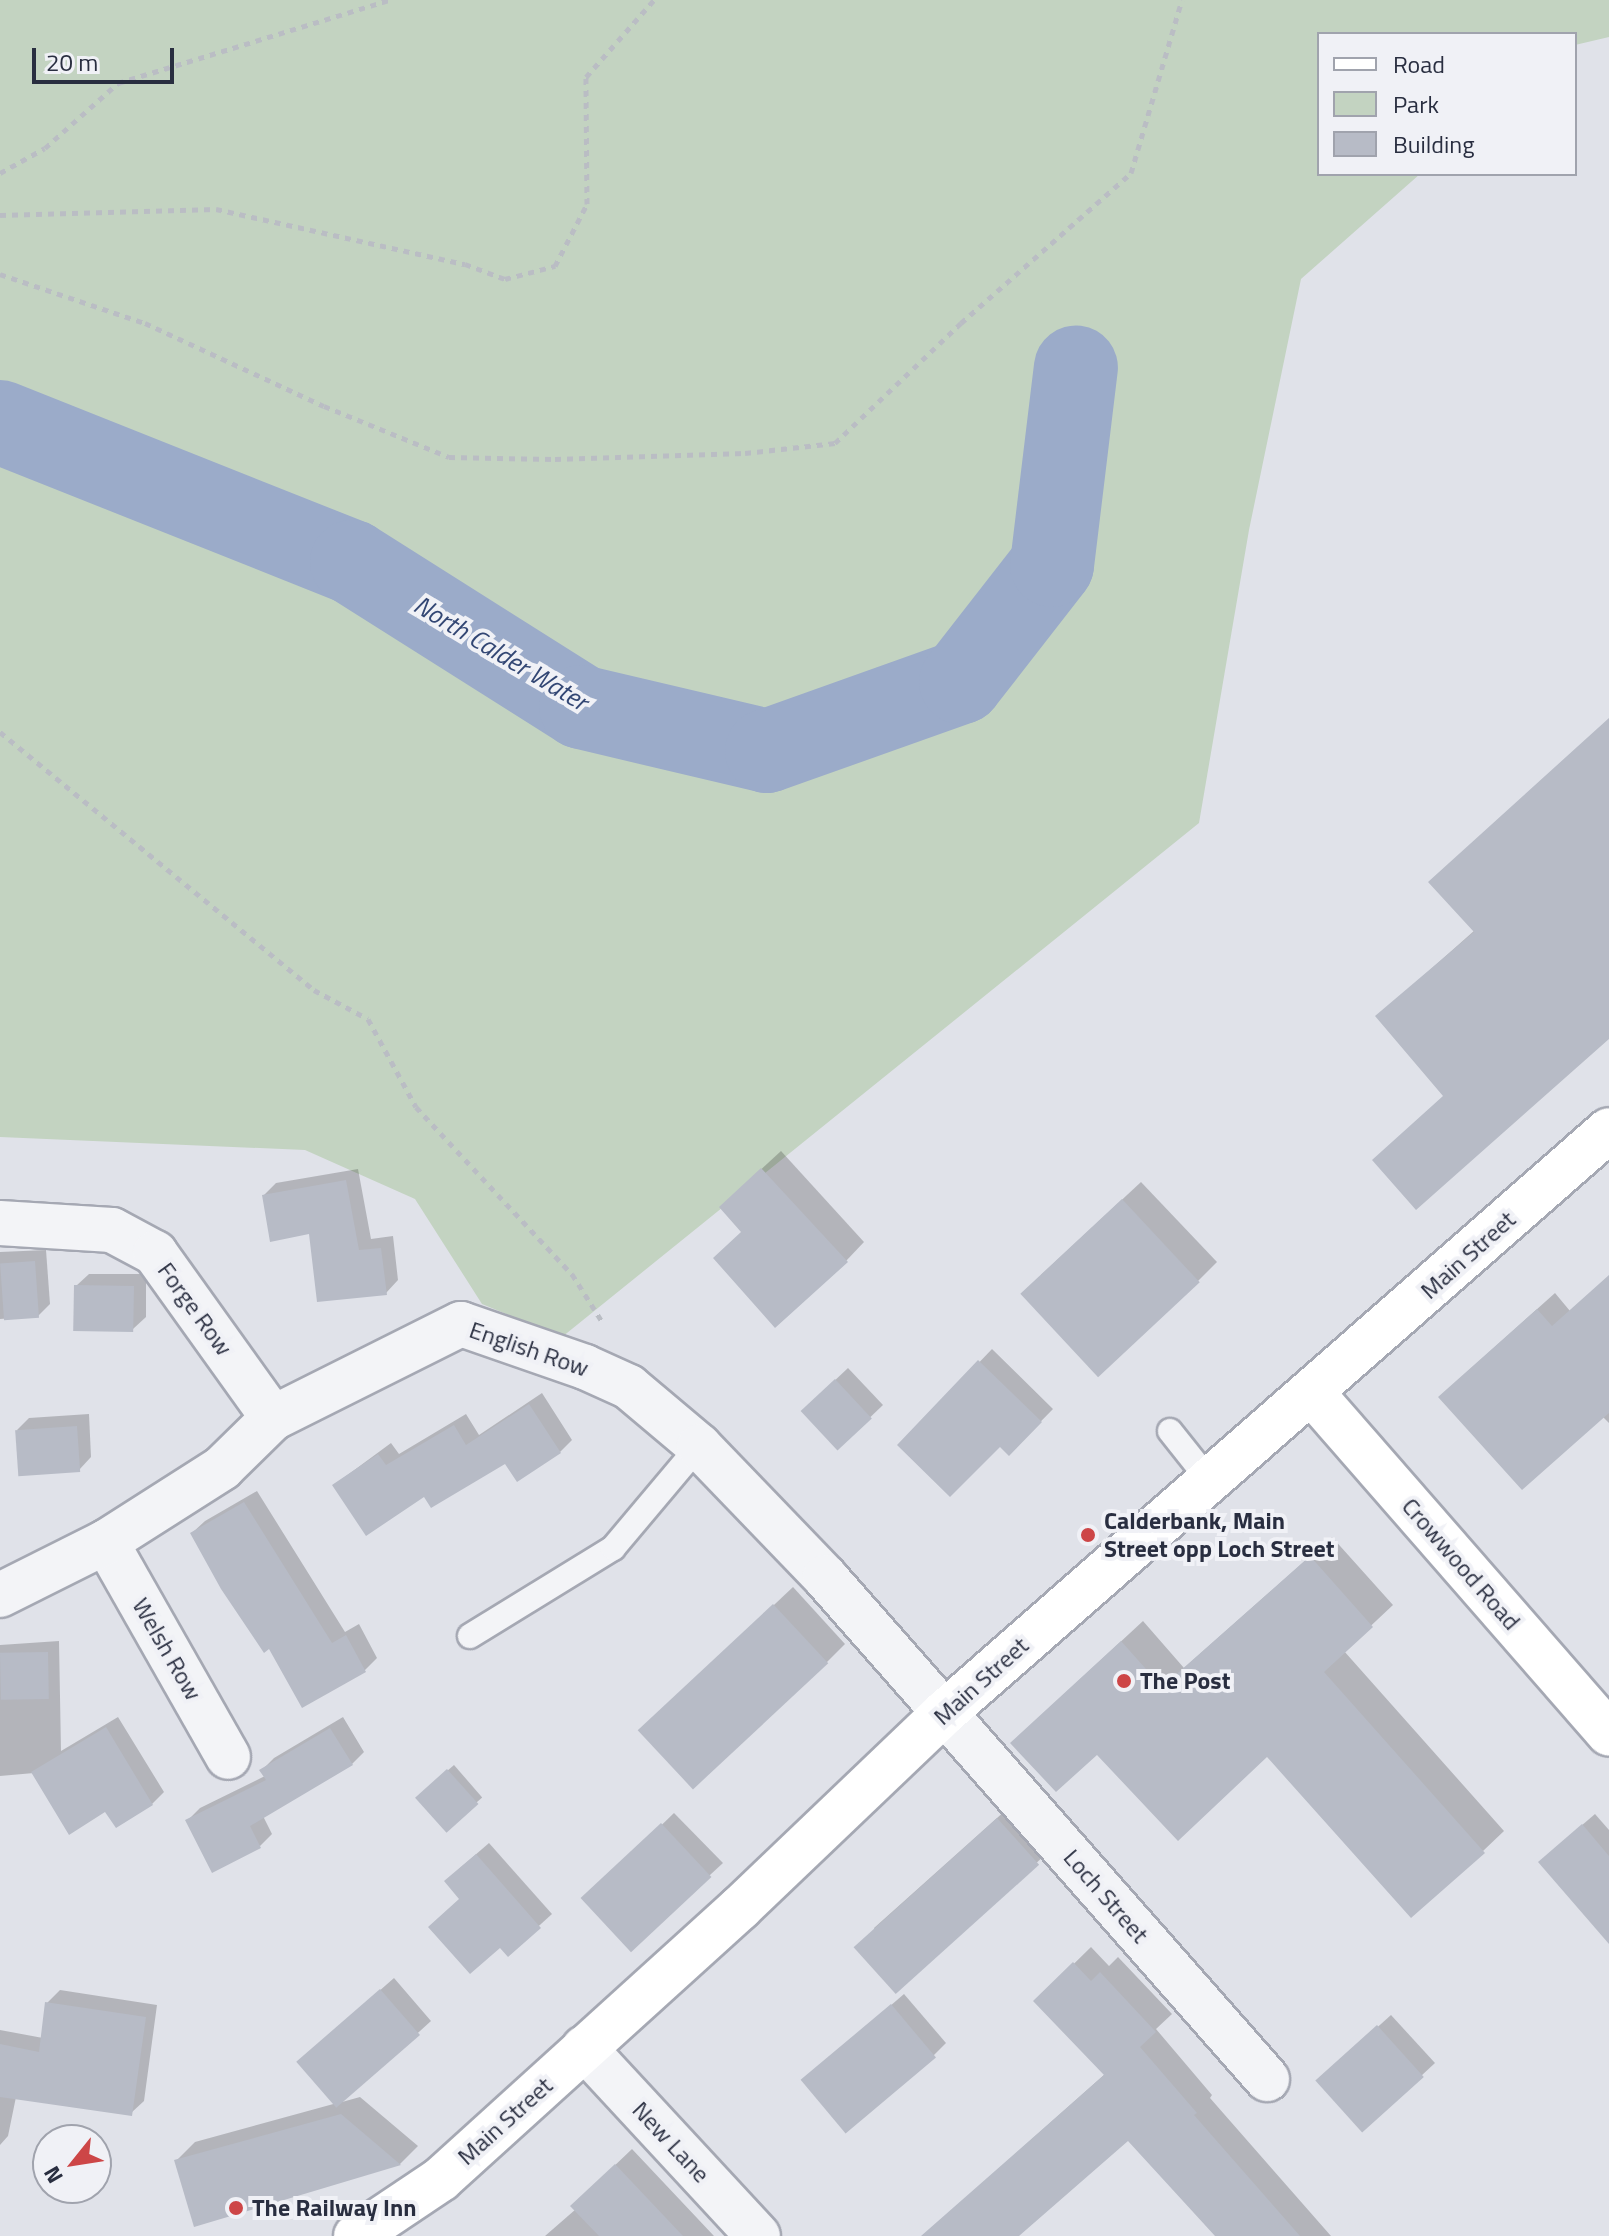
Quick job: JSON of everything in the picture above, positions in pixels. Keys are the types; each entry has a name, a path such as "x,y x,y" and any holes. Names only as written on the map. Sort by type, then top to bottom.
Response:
{"main road":[{"name":"Main Street","path":"356,2236 441,2179 740,1908 944,1713 1609,1130"},
{"name":"Crowwood Road","path":"1312,1393 1609,1734"}],"street":[{"name":"Forge Row","path":"0,1223 112,1230 155,1253 273,1418"},
{"name":"English Row","path":"0,1595 106,1542 222,1468 273,1418 461,1324 629,1387 699,1446 825,1577 944,1713"},
{"name":"Welsh Row","path":"106,1542 228,1757"},
{"name":"Loch Street","path":"944,1713 1267,2079"},
{"name":"New Lane","path":"584,2048 758,2236"}],"lane":[{"path":"1170,1431 1209,1480"},
{"path":"470,1636 613,1548 699,1446"}],"path":[{"path":"0,173 45,148 118,83 390,0"},
{"path":"0,215 216,209 465,264 505,279 555,266 587,204 586,77 654,0"},
{"path":"0,274 145,323 324,406 449,457 555,459 729,454 835,443 961,323 1131,173 1182,0"},
{"path":"0,732 314,990 368,1019 416,1107 572,1274 602,1322 629,1387"}],"green space":[{"path":"0,0 1609,0 1609,37 1577,45 1577,32 1317,32 1317,176 1418,176 1301,279 1249,530 1199,823 562,1337 482,1304 415,1199 305,1150 0,1137"}],"building":[{"path":"1609,718 1609,1039 1416,1210 1372,1160 1443,1096 1375,1016 1474,932 1428,882"},
{"path":"761,1168 848,1262 775,1328 713,1258 741,1232 719,1207"},
{"path":"346,1180 359,1250 381,1248 387,1295 317,1302 309,1234 270,1242 262,1195"},
{"path":"1122,1199 1200,1282 1098,1377 1020,1294"},
{"path":"35,1261 39,1318 4,1320 0,1263"},
{"path":"1609,1275 1609,1413 1522,1490 1438,1397 1537,1309 1552,1326"},
{"path":"74,1285 134,1286 133,1332 73,1331"},
{"path":"978,1360 1042,1422 1009,1456 1000,1447 950,1497 897,1445"},
{"path":"835,1379 872,1418 837,1451 801,1411"},
{"path":"529,1404 561,1453 517,1482 505,1464 431,1508 424,1497 366,1536 332,1485 378,1454 386,1465 454,1425 466,1445"},
{"path":"77,1426 80,1472 18,1476 15,1430"},
{"path":"244,1502 332,1643 346,1635 366,1672 302,1708 269,1649 264,1653 221,1589 190,1533"},
{"path":"1310,1556 1373,1627 1324,1672 1485,1853 1411,1918 1267,1757 1178,1841 1097,1755 1056,1792 1010,1743 1121,1641 1162,1687"},
{"path":"773,1604 828,1663 693,1789 638,1730"},
{"path":"48,1652 49,1699 1,1700 0,1653"},
{"path":"106,1727 153,1805 116,1828 105,1812 69,1835 31,1772"},
{"path":"330,1728 353,1765 250,1826 261,1848 212,1873 185,1820 266,1780 259,1770"},
{"path":"447,1769 478,1804 446,1833 415,1798"},
{"path":"997,1818 1039,1865 896,1994 854,1947"},
{"path":"661,1823 711,1877 631,1952 581,1898"},
{"path":"1582,1824 1609,1856 1609,1944 1538,1862"},
{"path":"476,1854 541,1928 508,1957 500,1948 470,1974 428,1927 459,1899 444,1881"},
{"path":"1073,1962 1091,1981 1100,1972 1156,2032 1140,2047 1197,2113 1194,2115 1300,2236 1215,2236 1128,2141 1019,2236 921,2236 1104,2075 1033,2001"},
{"path":"380,1989 420,2035 336,2108 296,2062"},
{"path":"45,2002 146,2017 132,2116 0,2097 0,2044 39,2052"},
{"path":"891,2004 936,2058 846,2133 801,2080"},
{"path":"1377,2025 1424,2077 1362,2133 1315,2081"},
{"path":"341,2114 401,2165 194,2227 174,2160"},
{"path":"615,2164 683,2236 599,2236 570,2206"}],"waterway":[{"name":"North Calder Water","path":"0,422 352,562 581,707 767,751 961,682 1052,565 1076,367"}],"place":[{"name":"Calderbank, Main Street opp Loch Street","path":"1088,1535"},
{"name":"The Post","path":"1124,1681"},
{"name":"The Railway Inn","path":"236,2208"}]}
